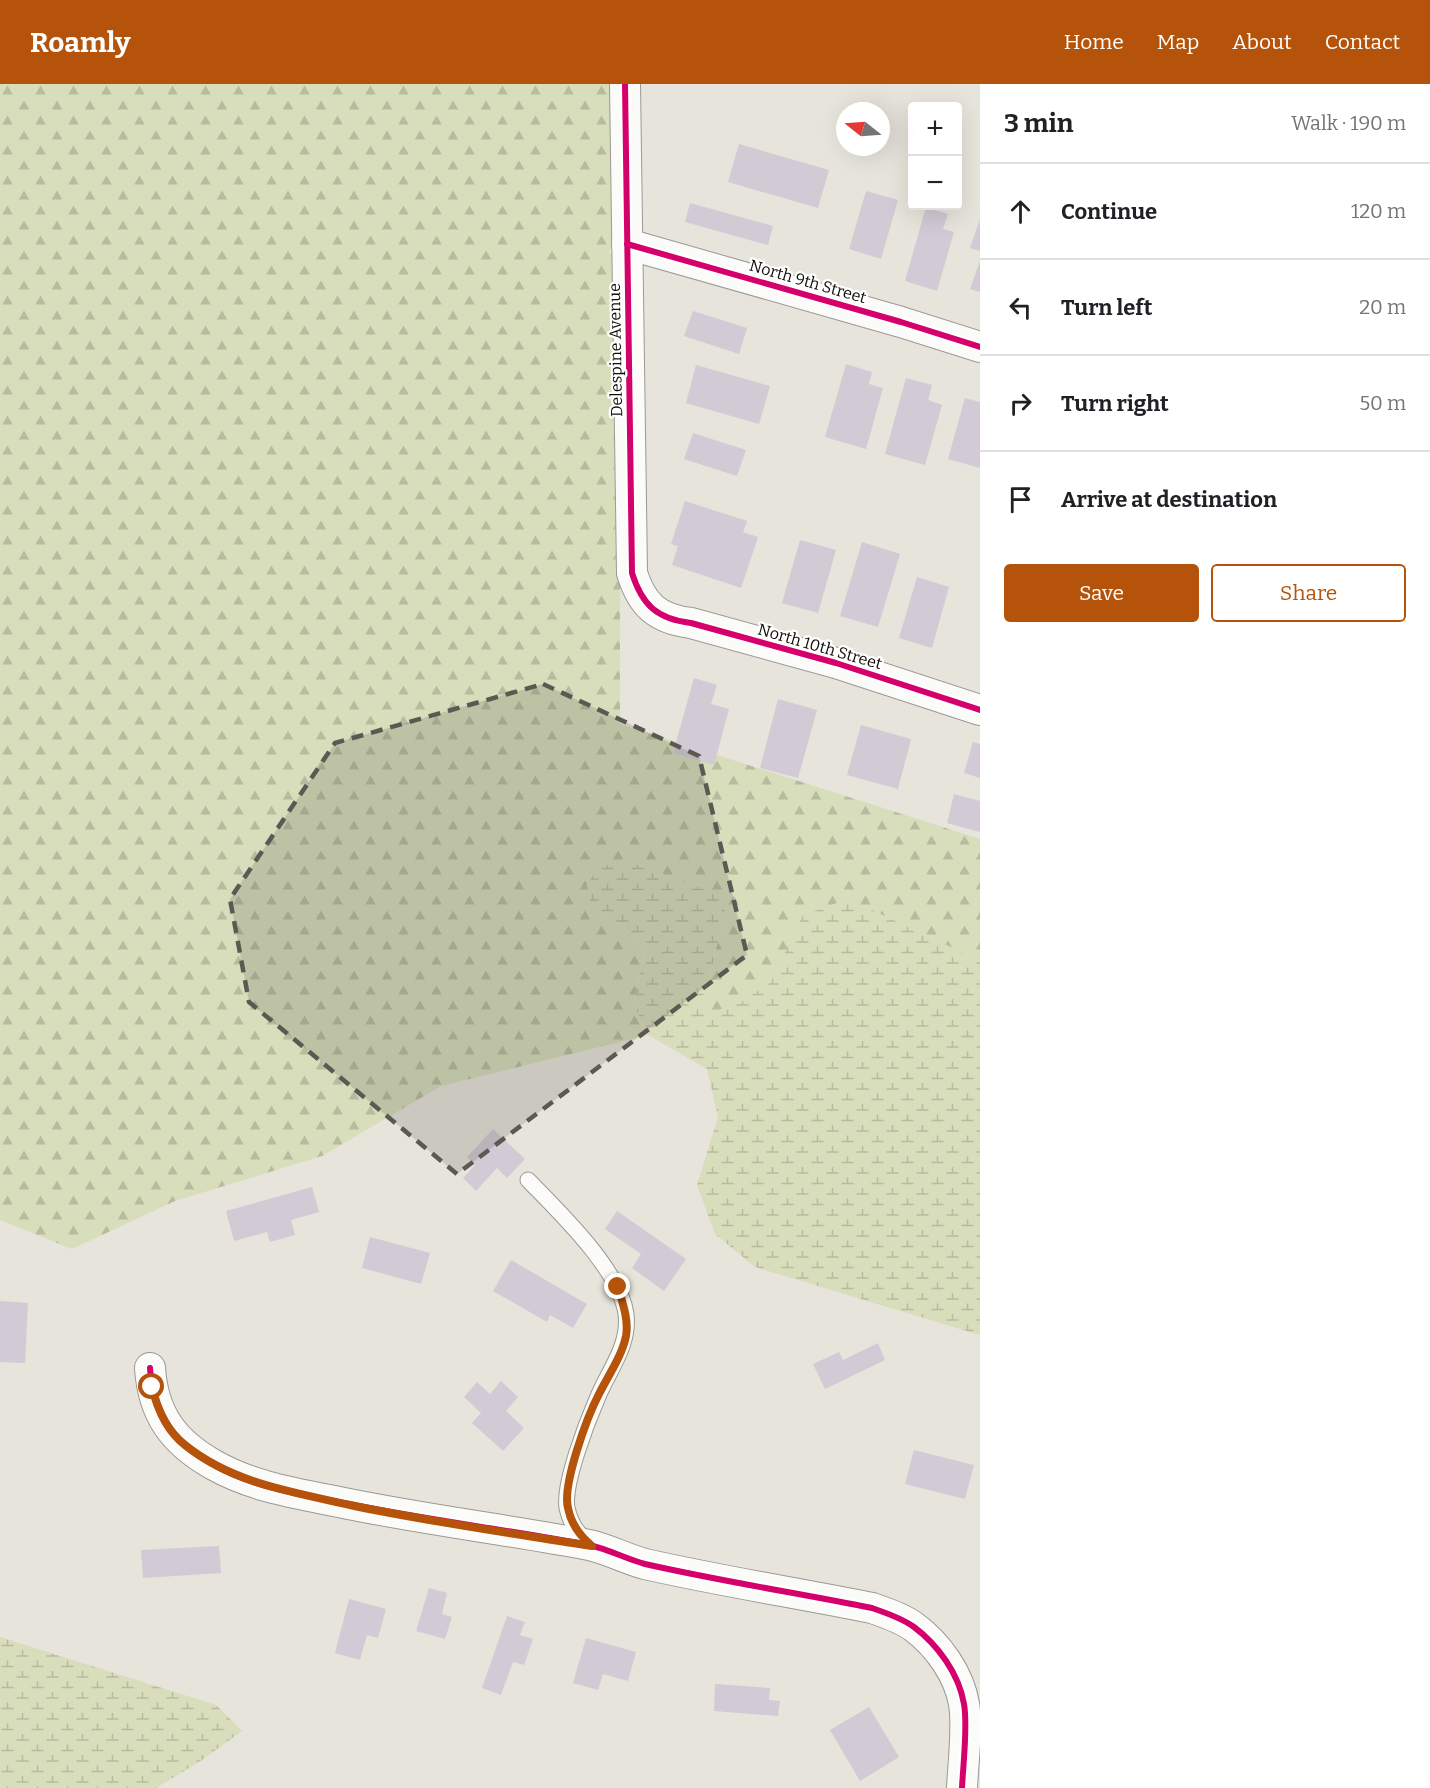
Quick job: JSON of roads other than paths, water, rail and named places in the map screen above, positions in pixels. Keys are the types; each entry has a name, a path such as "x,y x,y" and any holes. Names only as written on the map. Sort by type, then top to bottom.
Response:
{"street":[{"name":"Delespine Avenue","path":"625,84 632,573 637,589 652,609"},
{"name":"North 9th Street","path":"627,244 901,322 980,347"},
{"name":"North 10th Street","path":"652,609 674,621 690,623 836,663 980,710"},
{"path":"150,1368 157,1405 170,1430 183,1444 213,1465 246,1480 272,1488 400,1515 592,1546 643,1563 872,1608 901,1619 915,1627 937,1648 954,1675 964,1704 962,1788"}],"lane":[{"path":"528,1180 576,1230 618,1287 626,1314 626,1336 585,1428 567,1494 567,1507 574,1526 592,1546"}]}
